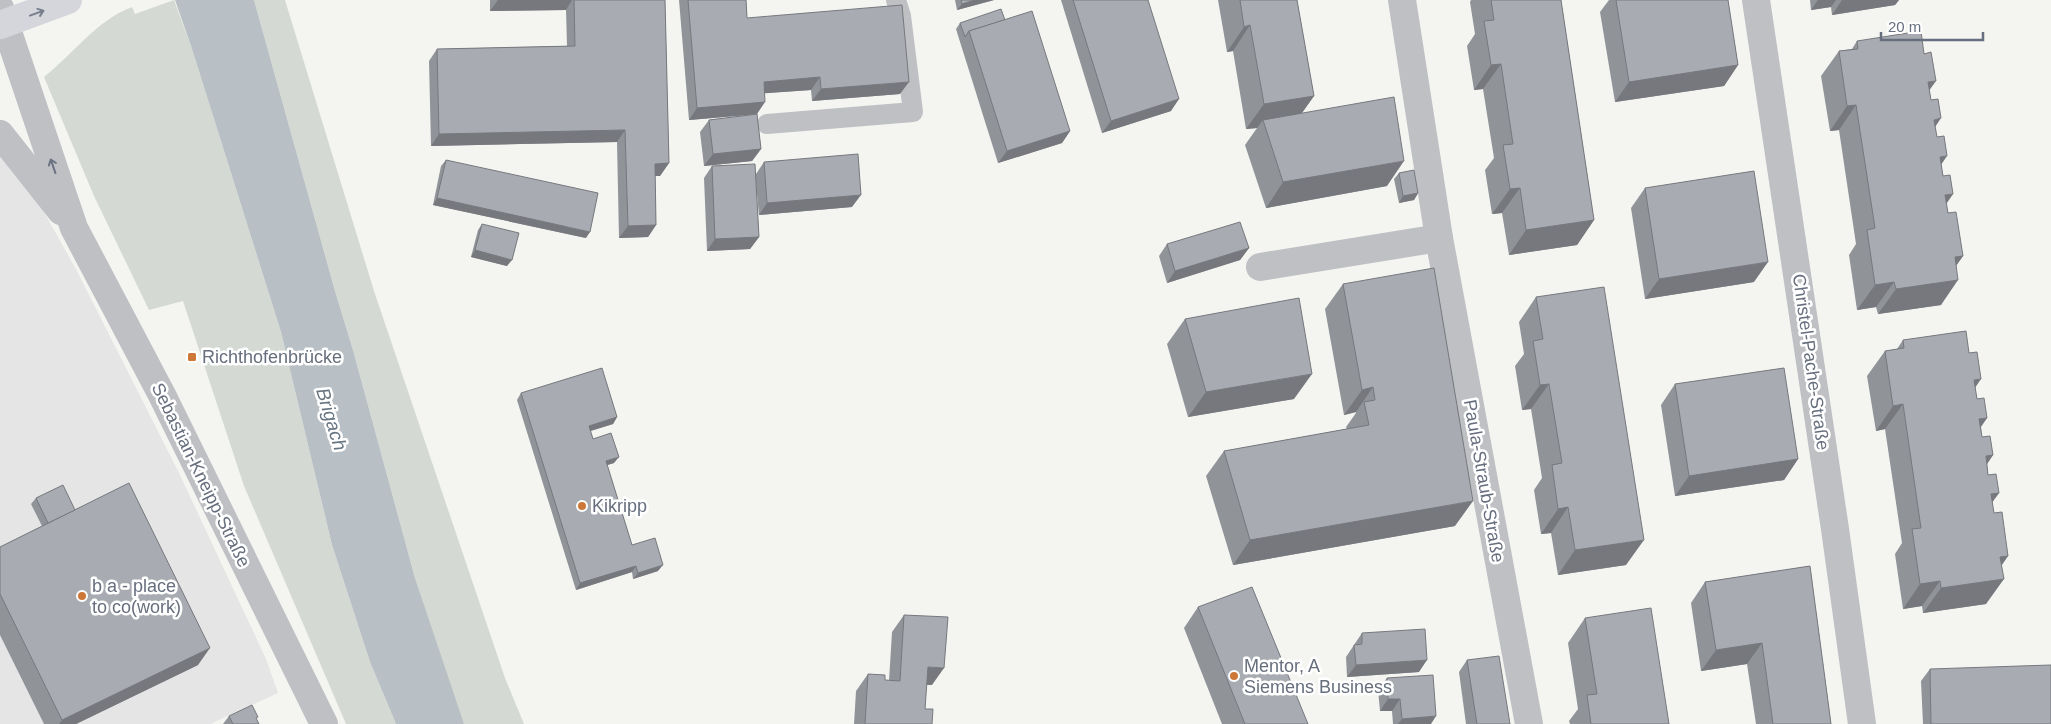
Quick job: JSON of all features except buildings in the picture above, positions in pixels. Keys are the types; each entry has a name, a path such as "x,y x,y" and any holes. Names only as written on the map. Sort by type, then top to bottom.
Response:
{"street":[{"path":"2,19 68,0"},
{"name":"Paula-Straub-Straße","path":"1402,0 1439,238 1529,724"},
{"name":"Christel-Pache-Straße","path":"1756,0 1830,491 1862,724"},
{"name":"Sebastian-Kneipp-Straße","path":"2,19 74,228 162,395 324,724"},
{"name":"Sebastian-Kneipp-Straße","path":"0,134 74,228"},
{"path":"1260,268 1439,238"}],"lane":[{"path":"767,124 913,112 901,16 896,0"}],"shaded area":[{"path":"174,0 192,49 281,332 332,545 370,662 396,724 346,724 244,486 183,301 149,310 94,196 44,77 96,29 119,13 132,7 135,14"},
{"path":"254,0 285,0 374,291 505,678 524,724 464,724 460,716 415,578"},
{"path":"0,153 30,187 78,273 179,473 266,659 278,693 210,724 0,724"}],"water":[{"name":"Brigach","path":"175,0 254,0 415,578 464,724 396,724 370,662 332,545 281,332"}],"place":[{"name":"Richthofenbrücke","path":"192,357"},
{"name":"Kikripp","path":"582,506"},
{"name":"b a - place to co(work)","path":"82,596"},
{"name":"Mentor, A Siemens Business","path":"1234,676"}]}
